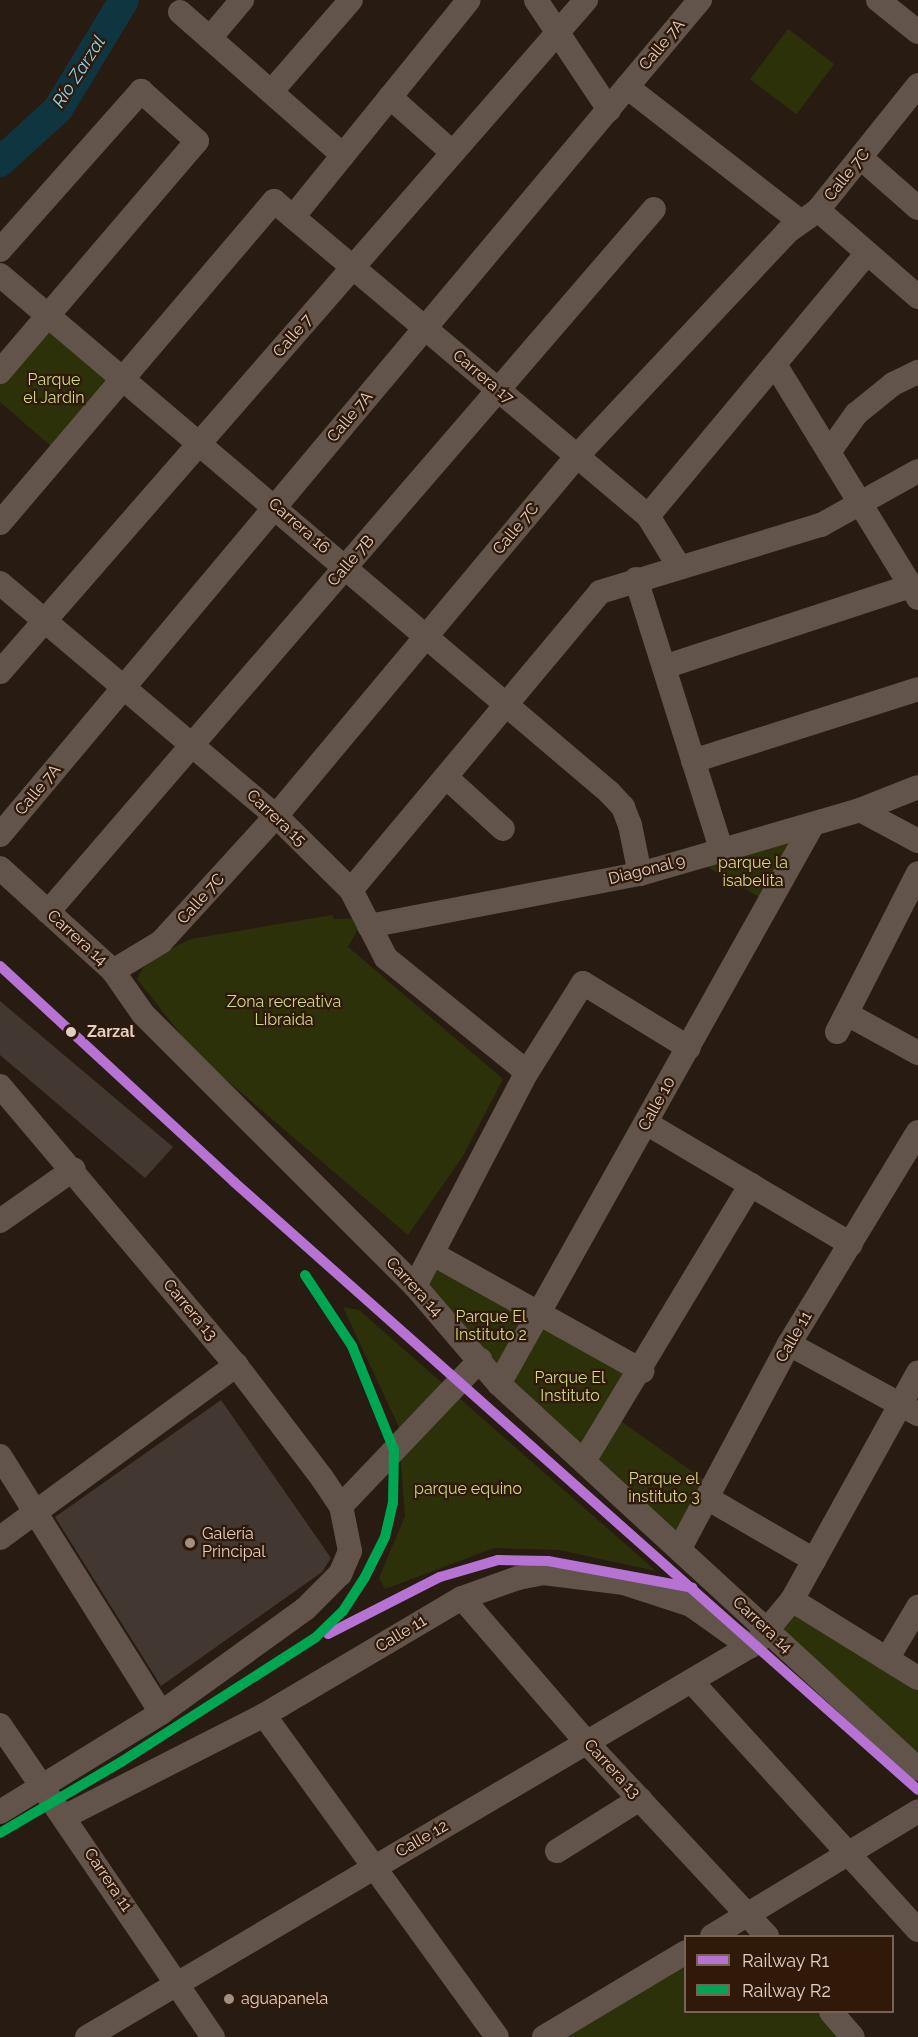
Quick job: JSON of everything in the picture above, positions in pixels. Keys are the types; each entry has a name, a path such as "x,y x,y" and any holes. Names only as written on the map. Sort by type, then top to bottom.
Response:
{"street":[{"path":"210,38 242,0"},
{"path":"271,92 351,0"},
{"path":"293,217 469,0"},
{"path":"536,0 609,110"},
{"name":"Calle 7","path":"0,672 586,0"},
{"name":"Calle 7A","path":"0,835 700,0"},
{"path":"878,0 918,32"},
{"path":"180,12 343,155"},
{"name":"Calle 7C","path":"113,971 161,942 276,816 576,456 809,216 861,158 918,85"},
{"path":"627,87 809,216 867,253 918,297"},
{"path":"0,250 141,91 197,141 0,372"},
{"path":"390,97 452,152"},
{"path":"861,158 917,206"},
{"name":"Carrera 17","path":"122,380 274,201 648,516 678,565"},
{"name":"Calle 7B","path":"48,912 654,209"},
{"path":"648,516 776,366 867,253"},
{"name":"Carrera 16","path":"0,275 508,704 623,807 640,874"},
{"path":"664,667 913,582 860,502 776,366"},
{"path":"829,452 856,414 893,384 918,372"},
{"path":"0,523 122,380"},
{"path":"351,890 600,592 678,565 821,525 918,471"},
{"path":"636,579 722,851"},
{"name":"Carrera 15","path":"0,583 276,816 351,890 386,958 527,1072"},
{"path":"693,761 918,688"},
{"path":"446,777 503,829"},
{"name":"Diagonal 9","path":"369,926 640,874 860,810 918,787"},
{"path":"860,810 918,841"},
{"name":"Calle 10","path":"500,1384 813,824"},
{"name":"Carrera 14","path":"0,868 113,971 143,1014 415,1286 500,1384 680,1548 759,1640 918,1768"},
{"path":"918,873 842,1023 918,1053"},
{"path":"415,1286 527,1072 583,982 689,1048"},
{"name":"Carrera 13","path":"0,1086 74,1169 236,1365 341,1506 350,1551 340,1574 305,1609 161,1713"},
{"path":"646,1123 851,1244"},
{"name":"Calle 11","path":"680,1548 789,1344 851,1244 911,1162 918,1132"},
{"path":"0,1221 74,1169"},
{"path":"584,1461 642,1371 751,1184"},
{"path":"433,1254 642,1371"},
{"path":"789,1344 909,1409"},
{"path":"341,1506 480,1360"},
{"path":"0,1538 34,1516 236,1365"},
{"path":"759,1640 792,1600 814,1560 909,1409 918,1373"},
{"path":"0,1456 34,1516 161,1713 0,1812"},
{"path":"707,1498 814,1560"},
{"name":"Calle 11","path":"66,1816 264,1715 462,1598 543,1574 589,1576 691,1605 759,1640"},
{"name":"Carrera 13","path":"462,1598 589,1745 766,1935"},
{"path":"792,1600 918,1678"},
{"path":"887,1659 918,1607"},
{"name":"Calle 12","path":"87,2037 176,1982 373,1867 589,1745 693,1683 759,1640"},
{"path":"693,1683 845,1854 918,1930"},
{"path":"264,1715 496,2037"},
{"name":"Carrera 11","path":"0,1725 66,1816 213,2037"},
{"path":"557,1851 640,1799"},
{"path":"714,1935 918,1811"},
{"path":"544,2037 684,1953"},
{"path":"832,2013 853,2037"}],"green space":[{"path":"788,29 834,64 796,114 750,79"},
{"name":"Parque el Jardin","path":"45,323 118,385 59,453 0,402 0,382"},
{"name":"parque la isabelita","path":"791,843 759,897 706,866"},
{"name":"Zona recreativa Libraida","path":"332,915 334,919 364,918 348,947 503,1079 463,1156 408,1235 197,1055 137,979 148,960 191,939"},
{"path":"434,1255 638,1372 615,1417 707,1482 676,1537 579,1456 416,1286"},
{"name":"parque equino","path":"343,1307 359,1310 656,1571 559,1550 494,1548 385,1589 379,1578 405,1516 398,1425"},
{"path":"788,1601 918,1679 918,1769 769,1628"},
{"path":"684,1953 684,2013 832,2013 853,2037 544,2037"}],"building":[{"path":"0,1001 173,1147 145,1178 0,1055"},
{"name":"Galería Principal","path":"221,1400 331,1558 322,1572 161,1686 55,1517"}],"waterway":[{"name":"Río Zarzal","path":"0,162 58,109 124,0"}],"rail line":[{"name":"R1","path":"0,966 234,1182 918,1790"},
{"name":"R2","path":"0,1833 121,1762 315,1638 343,1611 365,1577 385,1537 393,1503 394,1450 352,1346 305,1275"},
{"name":"R1","path":"328,1634 440,1577 498,1560 548,1561 693,1588"}],"place":[{"name":"Zarzal","path":"71,1032"},
{"name":"Galería Principal","path":"190,1543"},
{"name":"aguapanela","path":"229,1999"}],"park label":[{"name":"Parque El Instituto 2","path":"491,1326"},
{"name":"Parque El Instituto","path":"570,1387"},
{"name":"Parque el instituto 3","path":"664,1488"}]}
